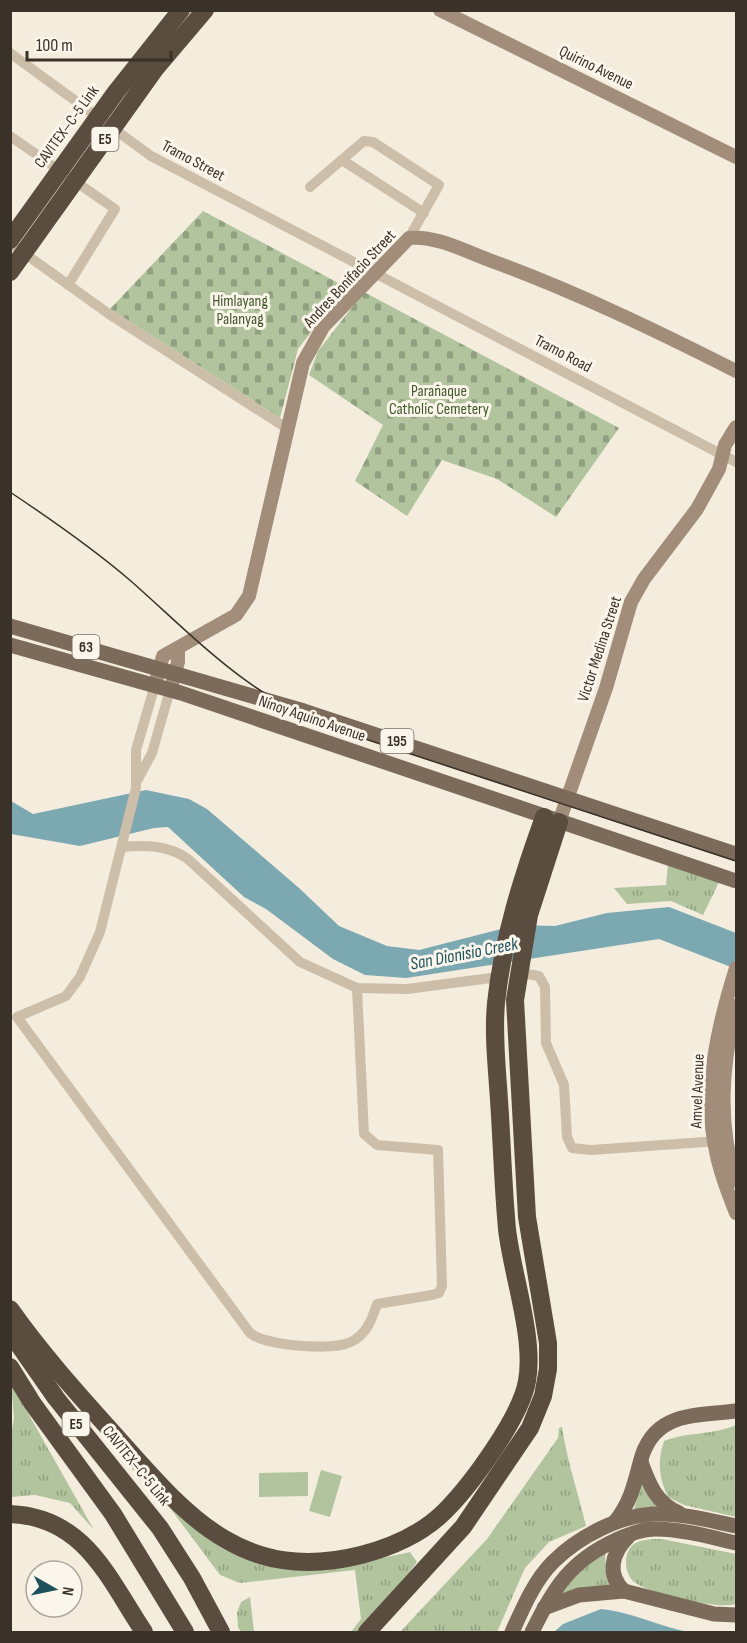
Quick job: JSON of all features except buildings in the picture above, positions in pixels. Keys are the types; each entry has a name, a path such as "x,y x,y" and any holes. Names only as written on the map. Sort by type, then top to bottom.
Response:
{"highway":[{"name":"CAVITEX–C-5 Link","path":"10,242 137,64 181,10"},
{"name":"E5","path":"10,272 155,69 205,10"},
{"path":"10,1309 62,1375 175,1502 210,1532 234,1546 264,1557 285,1561 330,1561 394,1545 428,1525 453,1503 520,1405 527,1380 527,1346 509,1242 495,1032 510,971 520,916 551,819"},
{"path":"367,1632 463,1527 530,1428 543,1396 548,1369 548,1343 527,1217 515,1013 510,971"},
{"name":"CAVITEX–C-5 Link","path":"10,1332 56,1398 160,1528 185,1566 221,1632"},
{"name":"E5","path":"10,1366 33,1404 113,1514 185,1632"},
{"path":"10,1514 47,1520 81,1541 105,1570 144,1632"}],"main road":[{"name":"Quirino Avenue","path":"440,10 736,157"},
{"name":"Andres Bonifacio Street","path":"155,685 163,656 236,615 249,596 303,363 324,327 409,238 425,239 456,248 553,284 736,371"},
{"name":"Victor Medina Street","path":"551,819 567,798 606,688 631,602 644,579 697,509 719,470 722,454 736,427"},
{"name":"Ninoy Aquino Avenue","path":"12,626 175,672 434,752 736,854"},
{"name":"Ninoy Aquino Avenue","path":"13,646 171,690 736,881"},
{"path":"171,690 178,648"},
{"name":"Amvel Avenue","path":"735,972 714,1058 711,1102 720,1141 736,1181"},
{"name":"Amvel Avenue","path":"736,1006 724,1067 720,1141 720,1167 736,1213"},
{"path":"615,1522 631,1499 640,1461 650,1437 663,1424 692,1416 736,1412"},
{"path":"640,1461 651,1488 661,1503 687,1516"},
{"path":"512,1632 538,1582 553,1562 587,1537 615,1522 658,1514 687,1516 736,1526"},
{"path":"532,1632 544,1608 569,1570 594,1552 630,1534 654,1529 673,1530 736,1543"},
{"path":"624,1590 615,1582 613,1562 620,1545 630,1534"},
{"path":"544,1608 579,1595 624,1590 714,1614 736,1615"}],"street":[{"name":"Tramo Street","path":"10,53 151,156 375,272"},
{"path":"10,136 115,209 68,285"},
{"path":"310,187 368,141 436,181 439,190 409,238"},
{"path":"342,160 424,213"},
{"path":"10,242 68,285 288,429"},
{"name":"Tramo Road","path":"375,272 736,462"},
{"path":"137,785 136,750 155,685"},
{"path":"171,690 152,753 137,785 100,932 74,987 66,996 17,1017 250,1332 263,1341 339,1346 351,1342 363,1333 371,1322 377,1304 432,1295 439,1293 442,1286 438,1150 377,1145 364,1134 357,988"},
{"path":"123,843 175,850 188,859 300,962 357,988 407,989 510,971 539,976 545,987 546,1043 564,1085 567,1137 572,1148 591,1150 720,1141"}],"green space":[{"name":"Himlayang Palanyag","path":"203,211 346,287 298,349 280,418 110,309"},
{"name":"Parañaque Catholic Cemetery","path":"364,292 619,428 556,517 497,479 442,460 407,516 355,481 383,425 309,375 318,351"},
{"path":"668,864 720,880 703,915 671,901 627,904 614,888 666,885"},
{"path":"11,1383 94,1530 70,1503 35,1495 11,1497 10,1441 14,1418"},
{"path":"736,1425 736,1517 684,1505 668,1497 660,1470 660,1456 664,1441"},
{"path":"562,1427 586,1526 549,1542 525,1568 497,1632 400,1632 487,1539 558,1438 559,1428"},
{"path":"321,1470 342,1476 330,1517 309,1511"},
{"path":"308,1472 308,1496 259,1497 259,1473"},
{"path":"642,1481 656,1507 634,1509"},
{"path":"167,1504 202,1535 225,1550 246,1559 268,1564 316,1566 365,1561 410,1552 417,1562 363,1632 351,1632 361,1619 355,1570 240,1583 220,1575"},
{"path":"662,1539 736,1554 736,1604 715,1605 683,1600 653,1591 633,1581 626,1567 626,1557 630,1548 640,1541"},
{"path":"605,1552 606,1573 612,1587 558,1595 577,1573"},
{"path":"250,1597 254,1632 242,1632 238,1628 237,1613 241,1602"}],"water":[{"name":"San Dionisio Creek","path":"146,790 189,799 207,809 299,888 339,926 387,946 419,950 517,925 555,926 607,913 669,907 736,933 736,969 659,939 406,978 365,975 333,959 266,909 244,897 168,827 154,828 80,846 11,834 11,801 33,814"},
{"path":"601,1609 624,1613 690,1632 554,1632 563,1624"}],"tram line":[{"path":"10,492 103,558 231,670 284,705 347,733 736,861"}]}
